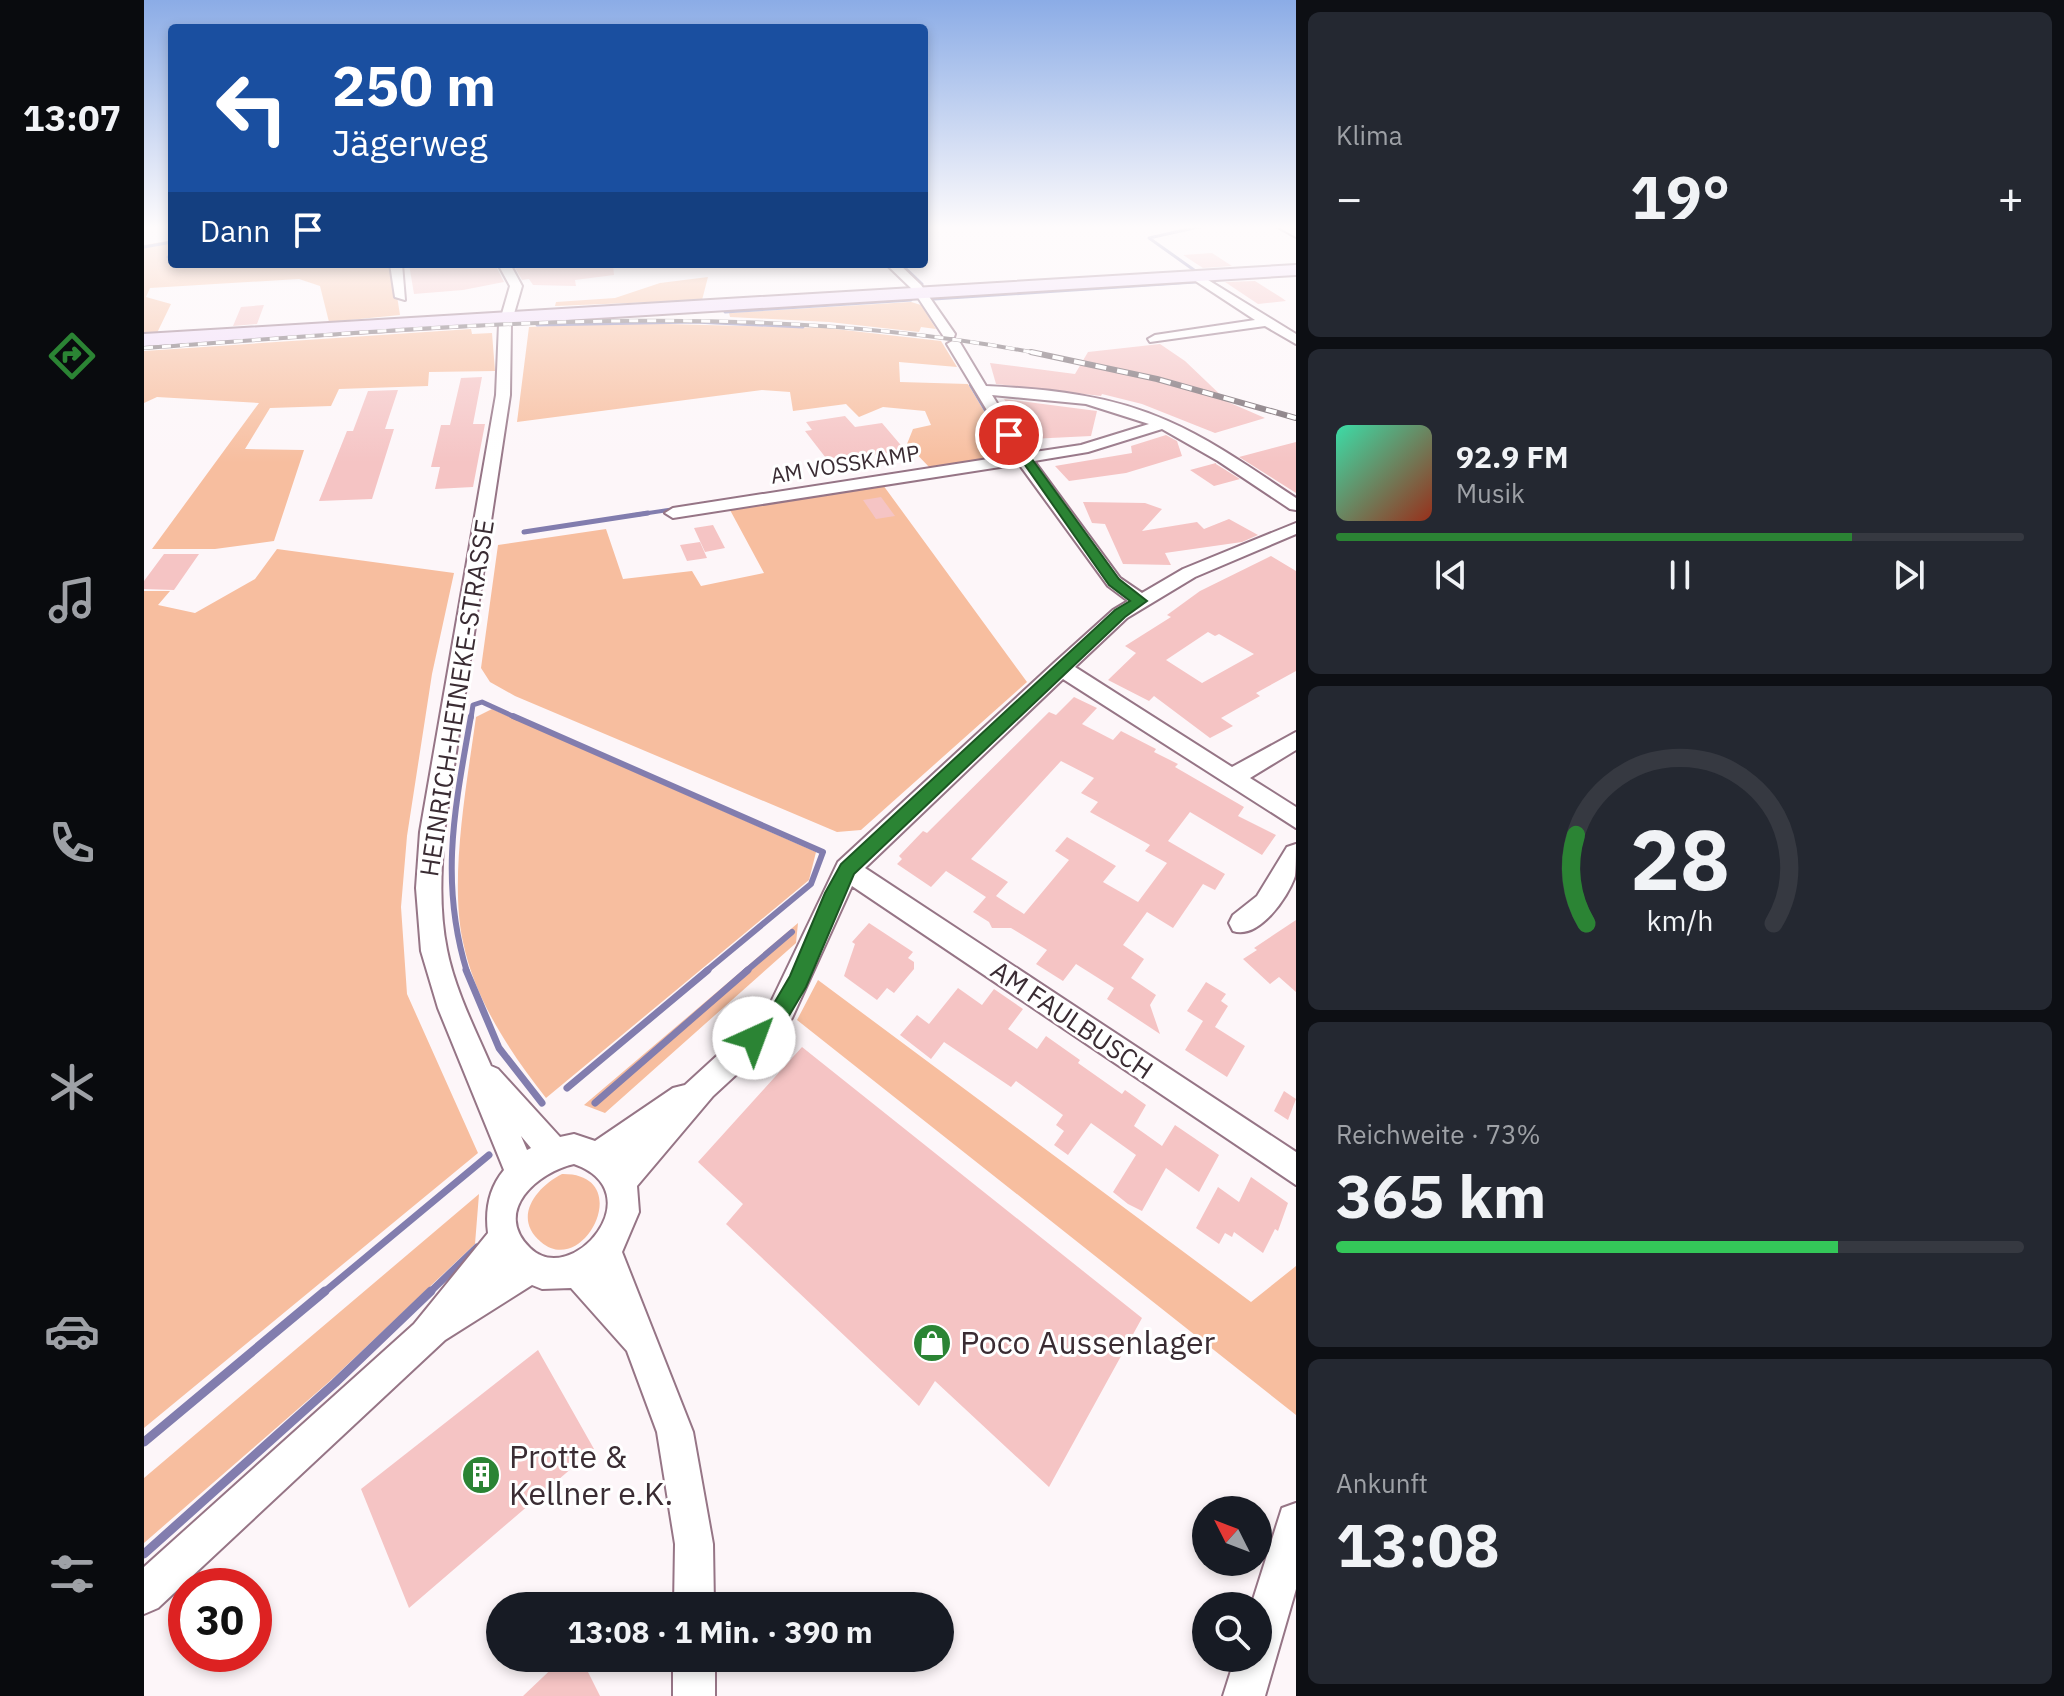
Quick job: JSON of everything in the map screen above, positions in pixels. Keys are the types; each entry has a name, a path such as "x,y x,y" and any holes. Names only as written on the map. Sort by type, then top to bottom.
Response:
{"main road":[{"path":"144,340 711,305"}],"street":[{"name":"HEINRICH-HEINEKE-STRASSE","path":"510,305 503,395 432,832 428,888 434,951 452,1008 482,1072 521,1172"},
{"path":"928,305 1023,458 1114,582 1140,601"},
{"path":"1239,305 1296,340"},
{"path":"1155,339 1264,322"},
{"path":"982,390 1067,397 1144,416 1224,458 1296,505"},
{"name":"AM VOSSKAMP","path":"673,513 1083,449 1163,424"},
{"path":"619,1183 705,1084 780,1012 799,980 834,893 847,869 1120,614 1189,573 1296,528"},
{"path":"1061,668 1296,819"},
{"path":"1232,778 1296,740"},
{"path":"1242,923 1266,903 1296,854"},
{"name":"AM FAULBUSCH","path":"847,869 1296,1170"},
{"name":"HEINRICH-HEINEKE-STRASSE","path":"482,1072 552,1152"},
{"path":"598,1157 705,1084"},
{"path":"574,1149 598,1157 610,1167 619,1183 623,1199 621,1224 593,1261 555,1276 528,1268 515,1257 504,1239 502,1213 509,1190 521,1172 552,1152 574,1149"},
{"path":"144,1594 426,1336 504,1239"},
{"path":"593,1261 643,1348 675,1432 694,1544 694,1592"},
{"path":"426,1336 528,1268"},
{"path":"1272,1603 1296,1522"},
{"path":"694,1672 694,1696"},
{"path":"1244,1696 1252,1672"}],"shaded area":[{"path":"144,305 170,305 157,333 144,334"},
{"path":"325,305 398,305 400,315 329,322"},
{"path":"859,305 921,305 936,329 921,327 919,332 829,322 730,317 729,313"},
{"path":"628,323 826,328 941,341 957,367 899,362 900,382 968,384 1007,450 1000,457 930,468 907,444 913,429 931,425 925,411 883,407 859,417 846,404 793,411 790,392 762,390 517,422 529,327"},
{"path":"471,329 472,334 492,333 495,371 429,372 428,386 339,389 331,406 270,408 245,449 304,450 274,541 215,549 152,549 259,403 157,397 144,403 144,351"},
{"path":"883,485 1027,682 861,830 837,832 515,696 490,682 481,668 498,545 606,529 623,579 692,571 701,586 764,573 730,510"},
{"path":"277,549 454,573 432,674 407,836 401,907 407,994 478,1153 144,1428 144,591 170,591 158,605 195,613 255,579"},
{"path":"492,709 816,852 809,880 546,1098 507,1044 485,1005 469,963 459,917 461,830 476,717"},
{"path":"798,923 796,943 605,1113 584,1105"},
{"path":"818,980 1251,1302 1296,1266 1296,1415 797,1020"},
{"path":"562,1174 584,1178 596,1189 600,1205 596,1222 586,1236 573,1247 557,1250 541,1242 533,1233 528,1223 528,1213 536,1195"},
{"path":"479,1194 475,1244 330,1381 144,1543 144,1478"}],"building":[{"path":"264,305 257,324 233,326 241,307"},
{"path":"1160,344 1185,361 1228,402 1265,418 1215,433 1142,404 1102,394 996,384 990,363 1075,374 1088,352"},
{"path":"482,377 473,424 485,424 473,487 435,489 440,467 431,467 441,425 450,425 461,378"},
{"path":"398,390 385,429 394,429 372,499 319,501 347,431 353,431 368,391"},
{"path":"1004,399 1097,411 1091,436 1030,439"},
{"path":"845,416 855,427 882,423 905,450 829,462 805,431 812,430 806,422"},
{"path":"1166,435 1177,441 1182,456 1126,473 1069,481 1055,466 1132,453 1131,446"},
{"path":"1296,442 1296,493 1239,457"},
{"path":"1216,463 1240,479 1214,486 1190,470"},
{"path":"881,497 895,516 876,519 863,500"},
{"path":"1083,502 1145,503 1162,509 1142,531 1197,522 1204,529 1229,519 1258,535 1242,542 1165,553 1171,565 1123,564 1105,524 1092,523"},
{"path":"713,525 725,548 705,552 694,528"},
{"path":"700,542 707,558 687,561 680,545"},
{"path":"164,554 199,554 174,590 144,589 144,581"},
{"path":"1271,556 1296,571 1296,671 1256,693 1260,696 1221,718 1233,726 1210,738 1154,696 1149,701 1108,680 1136,653 1125,646 1171,617 1167,615 1200,591","holes":["1208,632 1215,636 1219,634 1254,654 1202,683 1166,660"]},
{"path":"1074,697 1097,708 1082,724 1113,740 1121,731 1156,749 1154,752 1178,764 1175,767 1244,807 1238,816 1276,835 1262,855 1190,812 1168,841 1225,874 1215,890 1203,884 1173,928 1147,912 1123,945 1144,959 1131,978 1156,995 1150,1005 1160,1034 1107,999 1114,988 1076,964 1063,981 1036,964 1047,950 1011,928 992,928 989,922 973,912 986,897 946,871 931,887 897,864 902,859 899,856 923,831 927,833 1049,712 1056,715","holes":["1061,761 1094,778 1081,793 1098,802 1090,812 1150,845 1145,851 1167,863 1138,902 1103,882 1116,866 1067,837 1055,851 1069,860 1024,914 996,896 1008,882 971,859"]},
{"path":"1296,920 1296,992 1279,977 1270,984 1243,959"},
{"path":"869,923 913,952 908,958 914,962 914,969 894,993 887,988 877,1000 844,976 855,944 852,942"},
{"path":"1206,982 1226,994 1221,1001 1228,1006 1215,1027 1245,1046 1227,1077 1185,1050 1203,1021 1187,1011"},
{"path":"958,988 982,1005 994,989 1023,1009 1008,1029 1037,1049 1046,1036 1122,1094 1125,1090 1146,1105 1134,1126 1162,1146 1175,1125 1219,1155 1199,1192 1166,1168 1142,1211 1128,1204 1113,1192 1136,1155 1091,1123 1068,1155 1054,1145 1064,1131 1056,1125 1063,1115 1016,1081 1011,1087 944,1042 931,1059 900,1035 917,1015 929,1024"},
{"path":"802,1047 1142,1318 1049,1487 935,1381 919,1406 726,1224 743,1204 698,1162"},
{"path":"1284,1091 1296,1099 1288,1120 1274,1111"},
{"path":"1251,1177 1288,1203 1278,1231 1275,1229 1263,1253 1234,1232 1232,1237 1225,1233 1219,1244 1196,1228 1218,1187 1239,1202"},
{"name":"Protte & Kellner e.K.","path":"538,1350 594,1449 409,1608 361,1489"},
{"path":"548,1672 588,1672 600,1696 523,1696"}],"waterway":[{"path":"725,312 831,305"},
{"path":"537,325 694,322 803,327"},
{"path":"971,385 1010,451"},
{"path":"635,515 675,509"},
{"path":"524,532 648,513"},
{"path":"471,718 473,705 482,702 517,718"},
{"path":"467,972 458,939 454,906 452,844 471,716"},
{"path":"513,716 823,852 811,884 705,972"},
{"path":"745,972 792,932"},
{"path":"466,970 499,1048 542,1103"},
{"path":"567,1088 708,970"},
{"path":"595,1103 748,970"},
{"path":"323,1293 489,1155"},
{"path":"429,1293 477,1247"},
{"path":"144,1442 325,1291"},
{"path":"144,1554 335,1383 431,1291"}],"railway":[{"path":"144,348 481,325 706,321 818,326 929,336 1038,354"},
{"path":"1031,352 1038,354"},
{"path":"1038,354 1157,379 1296,418"}],"place":[{"name":"Poco Aussenlager","path":"932,1343"},
{"name":"Protte & Kellner e.K.","path":"481,1475"}],"route":[{"path":"754,1038 780,1012 799,980 834,893 847,869 1120,614 1140,601 1114,582 1009,435"}]}
